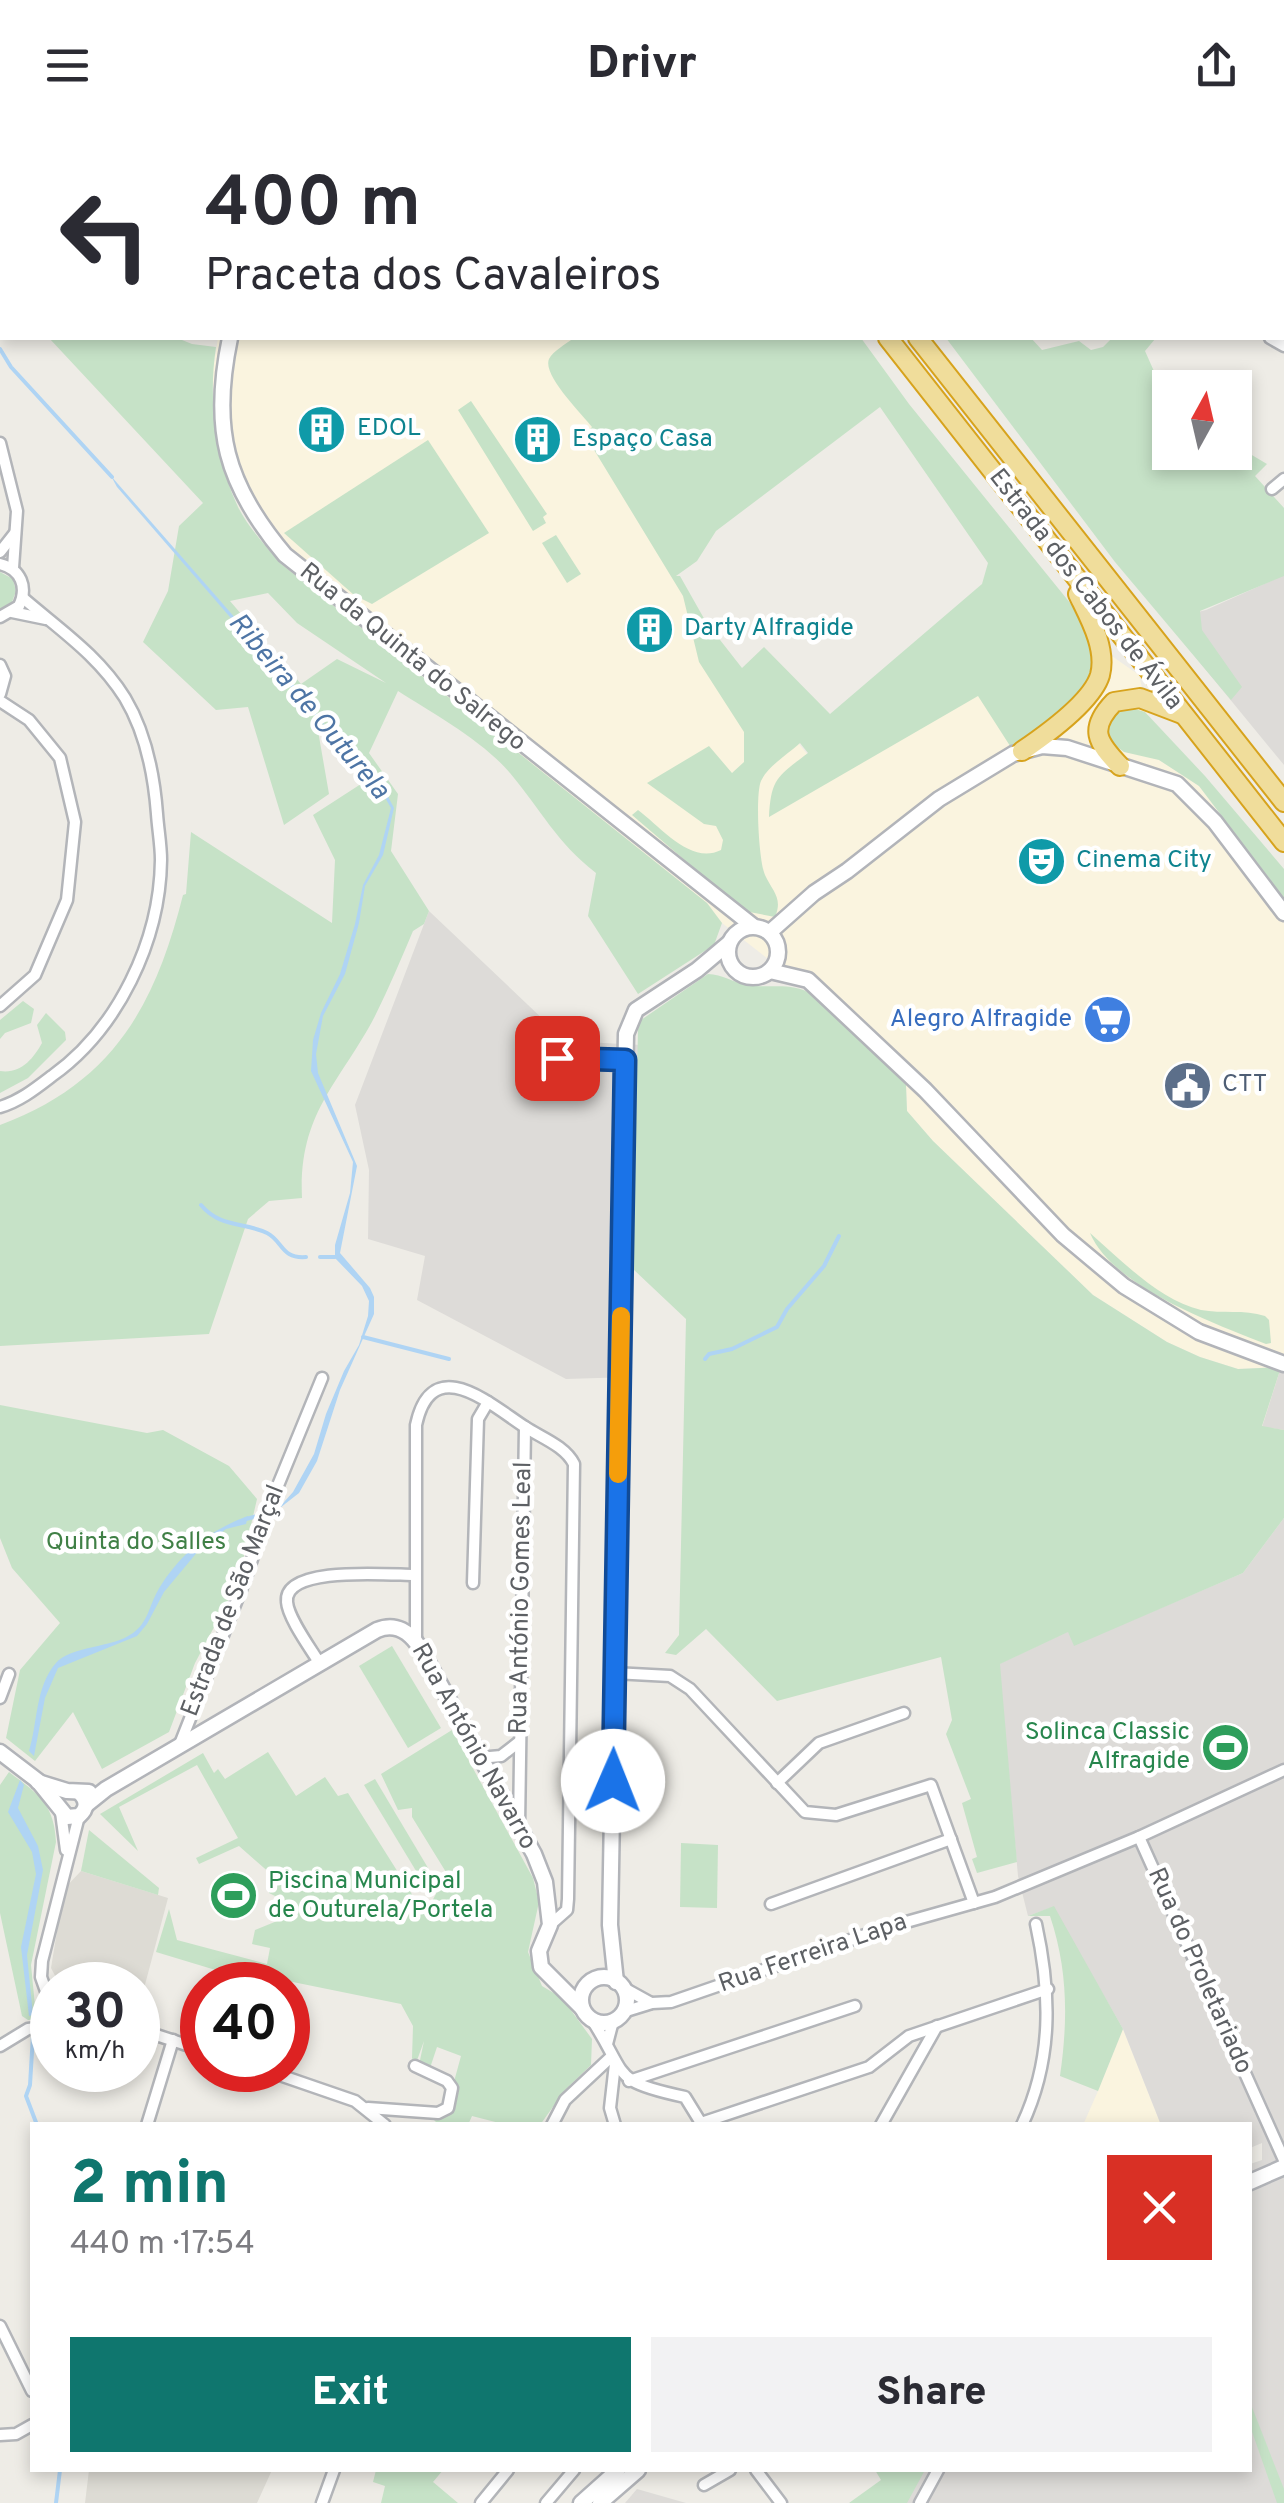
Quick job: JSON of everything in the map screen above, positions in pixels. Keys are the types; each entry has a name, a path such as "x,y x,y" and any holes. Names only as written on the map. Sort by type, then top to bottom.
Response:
{"highway":[{"name":"Estrada dos Cabos de Ávila","path":"890,340 1284,842"},
{"name":"Estrada dos Cabos de Ávila","path":"920,340 1281,796"},
{"path":"1022,751 1090,694 1101,674 1096,632 1062,562"},
{"path":"1120,766 1104,750 1097,732 1101,717 1114,702 1140,698 1183,714"}],"street":[{"name":"Rua da Quinta do Salrego","path":"230,340 220,382 224,444 241,492 284,555 752,926"},
{"path":"0,444 17,511 12,568"},
{"path":"1272,490 1284,479"},
{"path":"0,552 15,532"},
{"path":"0,564 12,568 21,578 22,598 89,651 126,700 148,751 161,860 155,914 136,970 106,1023 70,1063 17,1102 0,1107"},
{"path":"6,614 22,598"},
{"path":"6,614 47,619"},
{"path":"0,665 5,684 0,698 29,720 60,758 75,822 67,900 35,975 0,1006"},
{"path":"770,932 814,893 939,799 1022,751 1042,746 1068,748 1161,776 1186,792 1215,822 1284,913"},
{"path":"724,906 732,939 728,957 735,970"},
{"path":"607,2044 626,2000 619,1984 611,1937 627,1026 636,1010 697,970 752,926 770,932 775,939 778,956 770,971"},
{"path":"697,970 735,970 756,977 770,971 808,980 927,1092 1063,1235 1124,1286 1200,1332 1284,1364"},
{"path":"557,1058 625,1060"},
{"name":"Estrada de São Marçal","path":"78,1801 180,1744 322,1378"},
{"path":"416,1641 416,1424 422,1406 434,1393 454,1387 470,1390 568,1454 575,1473 568,1899 567,1910 550,1925"},
{"path":"473,1584 478,1419 488,1402"},
{"name":"Rua António Gomes Leal","path":"519,1830 525,1427"},
{"path":"320,1664 286,1603 294,1586 322,1575 414,1575"},
{"name":"Rua António Navarro","path":"180,1744 384,1627 401,1629 416,1641 540,1868 550,1925 542,1938 539,1960 544,1974 564,1987 587,2014"},
{"path":"614,1673 670,1676 690,1689 806,1812 836,1815 931,1785 974,1903"},
{"path":"0,1698 9,1674"},
{"path":"777,1783 819,1743 904,1713"},
{"path":"479,1758 501,1756 520,1741"},
{"path":"0,1752 38,1782 78,1801"},
{"name":"Rua Ferreira Lapa","path":"618,2016 1024,1886 1284,1770"},
{"path":"38,1782 67,1817 78,1801"},
{"path":"65,1862 66,1834 59,1800 78,1801"},
{"path":"44,1962 78,1801"},
{"name":"Rua do Proletariado","path":"1139,1837 1284,2163"},
{"path":"771,1904 951,1838"},
{"path":"1023,2122 1045,2048 1048,1989 1036,1924"},
{"path":"611,1937 591,1983 587,2014 629,2081 685,2097 700,2122"},
{"path":"564,1987 619,1984 652,2003"},
{"path":"704,2122 869,2067 909,2036 1048,1989"},
{"path":"629,2081 855,2006"},
{"path":"587,2014 618,2016"},
{"path":"883,2122 938,2025"},
{"path":"0,2046 30,2029"},
{"path":"160,2036 180,2042"},
{"path":"147,2122 173,2040"},
{"path":"554,2122 566,2100 594,2070 613,2061"},
{"path":"613,2061 610,2108 613,2122"},
{"path":"368,2108 438,2114 448,2108 452,2088 448,2080 415,2066"},
{"path":"310,2084 368,2108 382,2122"},
{"path":"1252,2181 1284,2163"},
{"path":"0,2326 30,2387"},
{"path":"0,2435 16,2434 30,2426"},
{"path":"322,2503 333,2472"},
{"path":"481,2503 506,2472"},
{"path":"546,2503 572,2472"},
{"path":"581,2503 616,2472"},
{"path":"600,2503 636,2472"},
{"path":"704,2486 727,2472"},
{"path":"758,2472 781,2503"},
{"path":"920,2503 937,2472"}],"shaded area":[{"path":"218,340 575,340 555,357 704,624 811,759 1023,594 1139,675 1159,760 1199,786 1284,898 1284,1430 1262,1427 1281,1367 1238,1369 1200,1357 1167,1342 1093,1295 933,1141 907,1111 906,1085 814,995 722,923 707,903 280,563 239,507 220,455 212,375"},
{"path":"1284,575 1284,765 1165,620 1206,610"},
{"path":"429,911 566,1041 642,1045 630,1377 566,1379 417,1300 425,1256 368,1239 369,1170 355,1105"},
{"path":"1284,1367 1284,1430 1262,1427"},
{"path":"1284,1518 1284,2503 882,2503 906,2472 1252,2472 1252,2163 1262,2160 1262,2143 1252,2147 1252,2122 1160,2122 1123,2029 1053,1907 1028,1916 1018,1876 999,1664 1069,1631 1074,1645 1243,1573"},
{"path":"81,1871 168,1898 151,1962 52,1962 64,1889"},
{"path":"1123,2029 1160,2122 1084,2122"},
{"path":"89,2472 271,2472 257,2503 85,2503"},
{"path":"637,2489 686,2503 625,2503"}],"green space":[{"path":"51,340 182,340 216,347 213,407 224,469 242,514 280,563 707,903 722,923 714,945 638,994 588,916 596,873 560,838 499,761 398,691 369,753 398,794 391,851 429,911 424,924 413,931 375,1016 314,1121 307,1143 302,1198 269,1201 248,1219 209,1334 0,1346 0,1125 39,1108 72,1087 123,1036 158,972 186,894 191,832 332,923 335,860 313,815 364,782 321,725 317,725 329,794 284,825 248,707 216,710 143,642 168,591 179,526 203,503","holes":["268,593 297,623 386,683 337,659 301,684 230,601"]},
{"path":"571,340 862,340 909,404 1092,630 1095,662 1083,696 1012,749 978,696 769,817 778,779 808,753 800,743 768,771 759,789 761,857 777,900 775,917 744,911 632,815 638,810 688,849 699,853 721,850 723,840 716,826 704,824 647,783 709,746 732,773 744,762 744,732 699,662 683,596 585,435 592,427 551,375 549,359","holes":["880,407 988,563 982,584 830,714 764,647 742,668 706,622 680,576 676,576 697,561 716,531"]},
{"path":"948,340 1033,340 1042,350 1079,341 1091,350 1110,340 1154,340 1145,351 1153,370 1152,470 1252,470 1252,455 1267,464 1255,476 1284,508 1284,576 1200,611 1202,630 1242,687 1231,700 1115,562"},
{"path":"471,401 547,514 543,517 546,523 533,531 458,410"},
{"path":"428,440 489,533 372,604 354,595 284,533"},
{"path":"556,535 581,574 567,583 542,543"},
{"path":"0,572 13,579 16,591 12,602 0,609"},
{"path":"1132,708 1145,712 1284,869 1284,898 1199,786 1159,760 1124,752 1116,746 1108,734 1109,717 1118,710"},
{"path":"708,974 748,985 797,988 814,995 906,1085 907,1111 933,1141 1093,1295 1167,1342 1200,1357 1238,1369 1281,1367 1262,1426 1284,1430 1284,1518 1243,1573 1074,1646 1068,1632 1000,1664 1017,1862 977,1873 972,1859 977,1857 962,1803 971,1799 946,1734 952,1720 941,1657 777,1701 706,1629 676,1655 665,1653 679,1635 686,1319 633,1269 638,1029 641,1020"},
{"path":"23,1001 34,1009 31,1023 5,1033 0,1039 0,1020"},
{"path":"46,1013 65,1032 66,1040 28,1078 0,1093 0,1071 26,1064 42,1043 37,1025"},
{"path":"1090,1233 1170,1298 1201,1310 1265,1316 1269,1320 1271,1343 1193,1314 1142,1286 1102,1252"},
{"name":"Quinta do Salles","path":"0,1405 147,1433 163,1430 229,1466 257,1499 238,1582 195,1663 169,1732 102,1769 73,1712 35,1761 6,1738 20,1670 60,1623 12,1568 0,1538"},
{"path":"392,1646 441,1728 408,1748 359,1666"},
{"path":"452,1730 533,1878 539,1902 528,1952 542,1986 562,1998 592,2039 591,2065 565,2090 542,2122 495,2122 472,2116 469,2122 436,2122 454,2110 455,2078 461,2056 437,2047 430,2068 419,2065 424,2041 415,2066 413,2026 401,2004 310,1985 310,1962 267,1962 270,1948 252,1944 255,1930 282,1919 287,1902 269,1893 271,1874 239,1846 199,1864 196,1858 238,1838 197,1765 119,1807 138,1851 100,1814 203,1753 214,1773 218,1769 225,1779 268,1752 296,1796 325,1777 338,1796 348,1793 425,1915 441,1884 449,1877 412,1817 412,1808 398,1810 381,1774"},
{"path":"9,1772 28,1787 43,1801 55,1829 56,1842 30,1962 30,2020 22,2016 0,1913 0,1785"},
{"path":"375,1779 437,1883 427,1889 364,1785"},
{"path":"89,1830 159,1888 158,1895 81,1871"},
{"path":"681,1843 718,1845 717,1908 680,1907"},
{"path":"1054,1906 1123,2029 1098,2091 1060,2076 1065,2015 1060,1956 1050,1916 1028,1916"},
{"path":"169,1909 177,1940 260,1962 189,1962 156,1952"},
{"path":"1252,2407 1284,2489 1284,2503 1277,2503 1252,2432"},
{"path":"376,2472 441,2472 433,2482 458,2503 381,2503 385,2486 373,2482"},
{"path":"876,2472 924,2472 907,2503 849,2503 881,2480"}],"water":[{"path":"111,476 306,699 328,730 117,487"},
{"path":"353,754 383,787 394,808 383,855 365,886 345,974 323,1016 316,1054 318,1073 357,1166 340,1253 370,1288 374,1314 340,1390 317,1461 299,1493 276,1511 293,1492 314,1454 326,1414 359,1345 368,1316 369,1301 362,1286 335,1258 353,1162 311,1071 313,1040 321,1013 340,974 363,885 379,855 391,808"},
{"path":"248,1516 246,1524 226,1529 199,1550 164,1592 137,1636 58,1668 45,1698 34,1756 29,1751 41,1694 56,1663 71,1653 115,1642 133,1633 145,1620 164,1581 184,1557 207,1537"},
{"path":"20,1780 24,1785 18,1808 38,1846 43,1870 27,1955 29,2016 21,1947 36,1874 32,1852 8,1812"}],"waterway":[{"path":"0,349 11,367 112,477"},
{"name":"Ribeira de Outurela","path":"326,727 354,757"},
{"path":"201,1205 216,1218 267,1233 287,1252 306,1257"},
{"path":"705,1359 777,1327 787,1309 824,1266 839,1236"},
{"path":"320,1257 335,1257"},
{"path":"363,1337 449,1359"},
{"name":"Ribeira de Outurela","path":"246,1519 279,1507"},
{"name":"Ribeira de Outurela","path":"30,2085 26,2096 36,2122"},
{"name":"Ribeira de Outurela","path":"56,2503 60,2472"}],"slow traffic":[{"path":"618,1474 621,1316"}],"place":[{"name":"EDOL","path":"322,429"},
{"name":"Espaço Casa","path":"537,440"},
{"name":"Darty Alfragide","path":"649,629"},
{"name":"Cinema City","path":"1041,861"},
{"name":"Alegro Alfragide","path":"1107,1020"},
{"name":"CTT","path":"1187,1085"},
{"name":"Solinca Classic Alfragide","path":"1225,1747"},
{"name":"Piscina Municipal de Outurela/Portela","path":"233,1896"}],"route":[{"path":"557,1058 625,1060 613,1781"}]}
